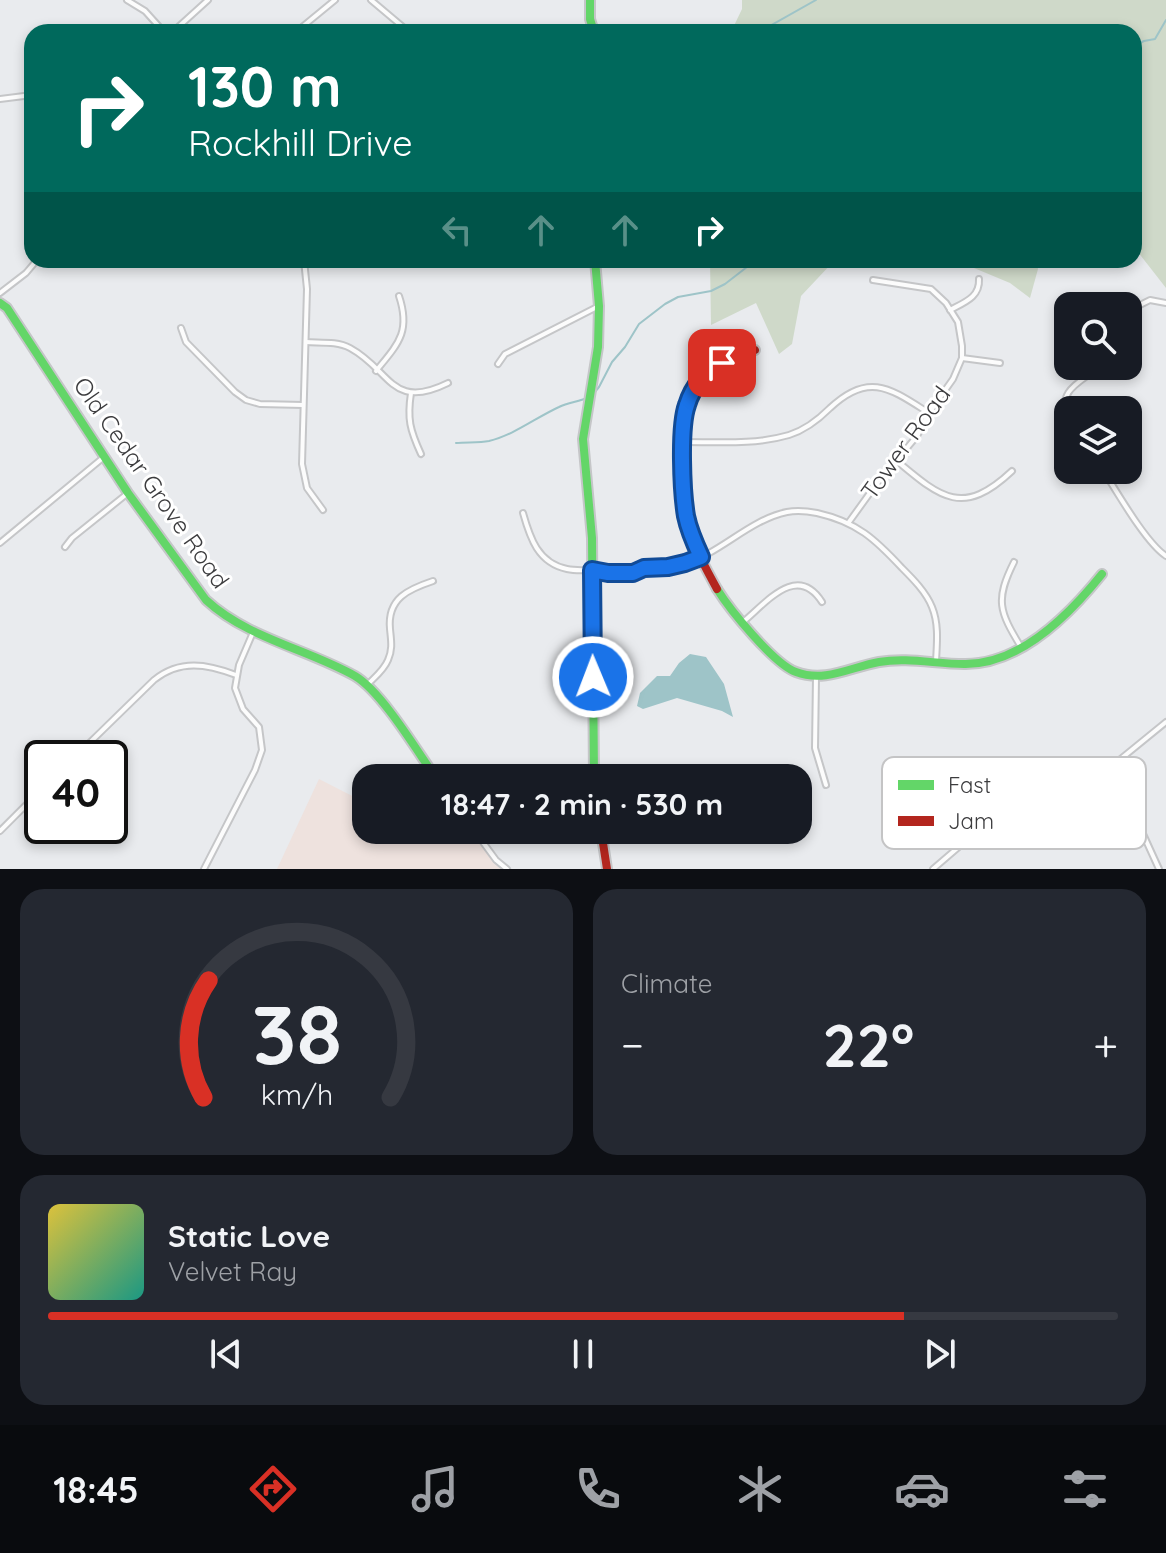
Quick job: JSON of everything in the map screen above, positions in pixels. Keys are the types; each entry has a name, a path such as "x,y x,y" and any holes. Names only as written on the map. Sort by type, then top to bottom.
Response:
{"street":[{"path":"127,0 159,24"},
{"path":"182,24 208,0"},
{"path":"306,24 335,0"},
{"path":"371,0 400,24"},
{"path":"590,0 592,24"},
{"path":"0,99 24,96"},
{"path":"0,293 30,268"},
{"path":"305,268 307,289 302,464 307,488 323,510"},
{"path":"594,764 591,512 583,439 598,347 596,268"},
{"path":"873,280 931,289 950,310 977,293 979,279"},
{"path":"376,371 402,336 405,312 399,296"},
{"path":"1142,304 1150,300 1166,303"},
{"name":"Old Cedar Grove Road","path":"0,303 7,308 128,493 206,600 217,610 254,630 368,684 426,764"},
{"path":"498,364 505,354 599,306"},
{"name":"Tower Road","path":"849,522 917,436 953,379 962,358 962,346 958,322 950,310"},
{"path":"181,328 186,342 246,400 260,404 303,405"},
{"path":"306,342 344,345 395,386 411,393 428,392 448,383"},
{"path":"755,350 706,372 687,403 683,419 686,517 701,557 726,602 782,664 796,673 816,677 891,661 978,664 1000,658 1039,638 1059,623 1102,574"},
{"path":"962,358 1000,363"},
{"path":"1066,396 1082,380"},
{"path":"683,442 755,441 792,434 819,419 854,390 868,387 895,392 929,413"},
{"path":"411,393 409,427 421,454"},
{"path":"0,543 104,457"},
{"path":"897,461 926,486 941,495 955,498 968,497 996,486 1012,471"},
{"path":"1112,484 1148,538 1166,556"},
{"path":"65,547 128,493"},
{"path":"523,513 532,543 547,560 570,570 608,573 633,573 644,568 685,563 774,515 790,511 808,511 849,522 883,548 924,594 932,607 937,629 936,661"},
{"path":"1014,562 1004,583 1001,606 1006,622 1021,647"},
{"path":"368,684 389,658 392,646 389,623 394,606 403,594 433,581"},
{"path":"743,622 786,587 808,587 822,602"},
{"path":"204,869 255,770 262,750 259,727 243,709 235,688 236,675 254,630"},
{"path":"92,740 154,680 169,670 201,664 236,675"},
{"path":"816,677 815,748 826,785"},
{"path":"1123,757 1166,722"},
{"path":"0,831 24,807"},
{"path":"1146,841 1159,869"},
{"path":"484,844 507,869"},
{"path":"603,844 607,869"},
{"path":"933,869 956,849"}],"shaded area":[{"path":"319,779 352,796 352,844 481,844 503,869 277,869"}],"green space":[{"path":"742,0 1166,0 1166,288 1142,257 1142,24 735,24 742,9"},
{"path":"710,268 827,268 801,296 792,344 779,354 756,303 711,325"},
{"path":"974,268 1038,268 1030,298 1010,283"}],"water":[{"path":"690,654 706,657 724,684 733,717 677,698 643,709 637,706 640,693 657,676 670,676"}],"waterway":[{"path":"773,24 816,0"},
{"path":"1142,42 1155,39 1166,20"},
{"path":"594,393 639,324 678,297 711,291 746,268"},
{"path":"456,443 485,442 498,438 559,407 589,397"}],"traffic: fast":[{"path":"590,0 592,24"},
{"path":"594,764 592,538 583,439 598,347 596,268"},
{"path":"0,303 7,308 128,493 206,600 259,634 355,676 376,695 426,764"},
{"path":"717,589 776,659 796,672 817,676 890,661 964,664 1005,656 1024,647 1059,620 1102,574"}],"traffic: jam":[{"path":"717,589 689,527 682,470 685,425 696,387 705,374 722,362 755,350"},
{"path":"603,844 607,869"}],"route":[{"path":"593,677 592,570 633,573 701,557 686,517 683,419 695,386 706,372 722,363"}]}
